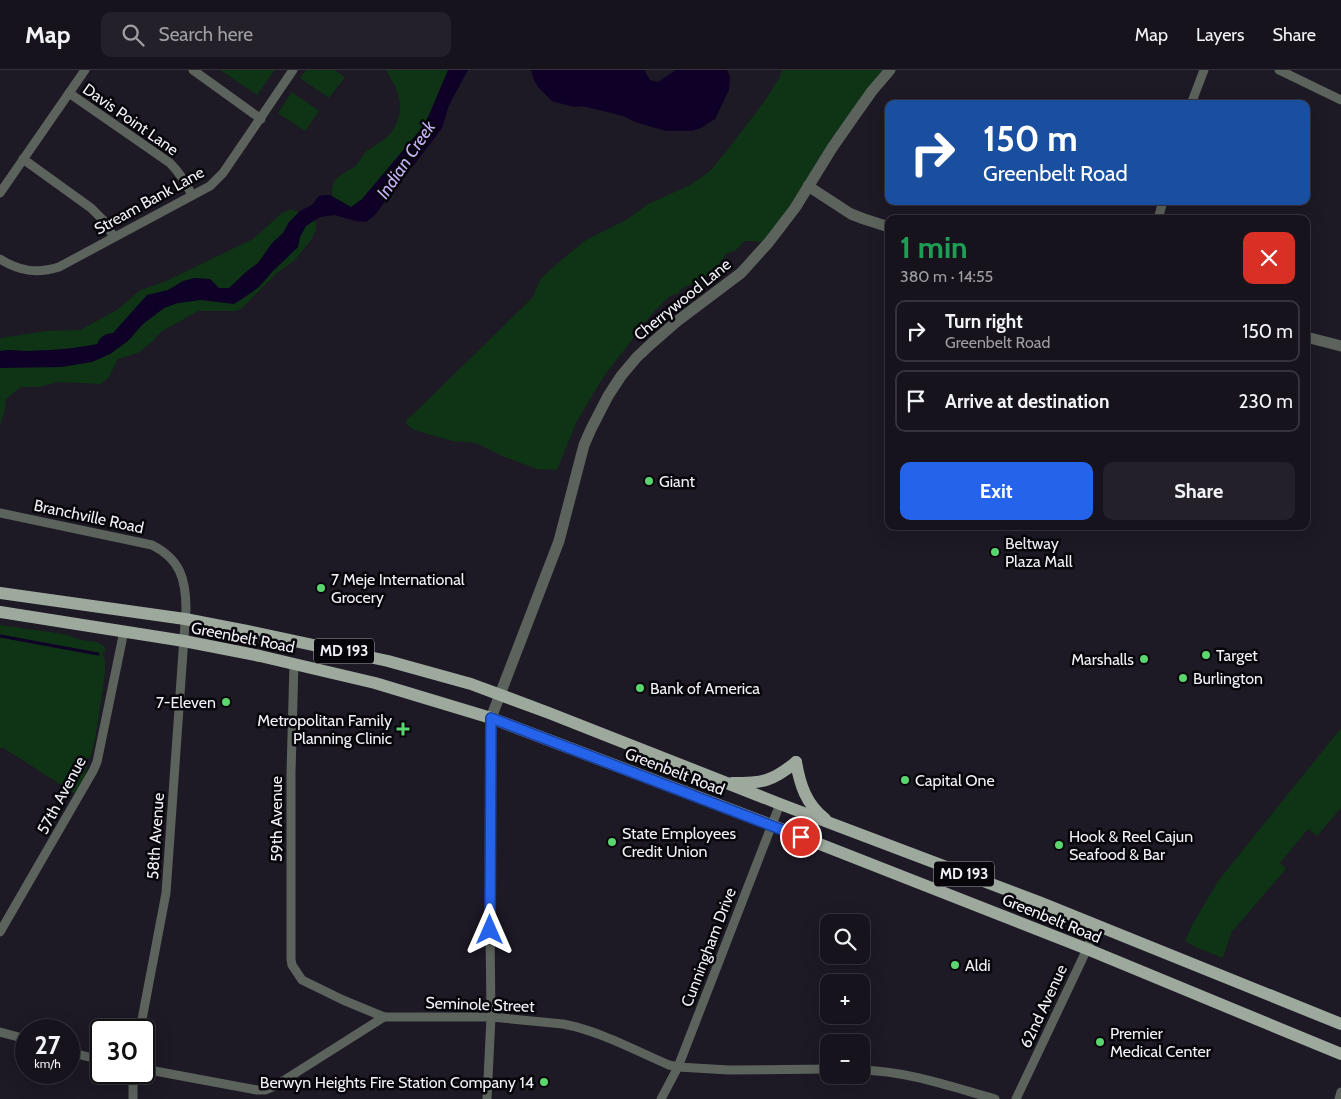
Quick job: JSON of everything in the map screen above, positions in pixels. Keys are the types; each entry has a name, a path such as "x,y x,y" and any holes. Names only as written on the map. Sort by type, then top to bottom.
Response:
{"main road":[{"name":"Greenbelt Road","path":"0,593 185,619 388,661 471,684 726,784 1096,925 1341,1024"},
{"name":"Greenbelt Road","path":"0,612 184,641 294,663 375,683 491,718 1087,949 1341,1054"},
{"path":"726,784 762,782 776,777 796,762 805,796 813,808 832,824"}],"street":[{"path":"0,193 85,70"},
{"path":"193,70 261,119"},
{"name":"Stream Bank Lane","path":"0,259 16,268 47,271 59,268 210,186 223,174 293,70"},
{"name":"Cherrywood Lane","path":"491,718 559,541 584,445 608,396 637,357 652,342 747,267 786,221 855,115 890,70"},
{"path":"1193,100 1204,70"},
{"path":"1278,70 1341,100"},
{"name":"Davis Point Lane","path":"69,93 170,163 184,179 192,195"},
{"path":"23,159 91,208 103,220 114,237"},
{"path":"808,186 851,214 885,226"},
{"path":"1310,338 1341,346"},
{"name":"Branchville Road","path":"0,513 144,543 158,548 172,559 184,580 186,592 184,641"},
{"name":"57th Avenue","path":"0,932 52,844 97,762 124,631"},
{"name":"58th Avenue","path":"142,1019 166,892 184,641"},
{"name":"59th Avenue","path":"294,663 291,763 292,965 302,980 316,988 384,1017"},
{"path":"487,1099 491,1017 491,718"},
{"name":"Cunningham Drive","path":"661,1099 678,1067 780,804"},
{"name":"62nd Avenue","path":"1016,1099 1087,949 1096,925"},
{"path":"155,1071 265,1090 308,1066 384,1017"},
{"name":"Seminole Street","path":"384,1017 491,1017 563,1024 597,1034 669,1065 678,1067 729,1070 820,1070"},
{"path":"0,1032 15,1036"},
{"path":"870,1070 913,1078 996,1099"},
{"path":"133,1084 133,1099"},
{"path":"1339,1099 1341,1092"}],"green space":[{"path":"220,70 275,70 257,95"},
{"path":"306,70 335,70 345,77 329,98 300,78"},
{"path":"386,70 460,70 449,90 364,213 333,200 332,187 336,180 353,168 366,152 387,137 397,123 400,112 399,100 396,88"},
{"path":"782,70 890,70 769,242 745,241 735,251 727,253 714,270 698,281 681,289 679,293 670,296 652,314 604,376 577,421 557,470 537,469 502,456 476,443 452,441 414,430 407,425 406,421 533,297 541,278 559,262 586,240 626,220 648,204 690,185 709,172 766,99"},
{"path":"292,92 319,111 305,131 278,113"},
{"path":"292,209 316,222 316,230 311,240 294,261 278,272 241,309 236,311 198,311 161,332 138,353 118,359 109,377 101,384 59,382 39,387 21,387 6,399 0,425 0,338 46,331 80,330 117,310 139,291 168,280 253,239 282,213"},
{"path":"0,625 64,634 81,640 97,642 105,647 105,652 103,652 105,674 96,734 84,780 75,794 2,747 0,749"},
{"path":"1341,728 1341,808 1317,836 1308,829 1280,863 1286,869 1231,933 1223,958 1185,941 1218,881"}],"water":[{"name":"Indian Creek","path":"448,70 468,70 449,105 442,128 414,165 396,182 375,215 366,222 335,215 320,217 306,226 300,237 298,247 259,287 234,304 201,300 178,303 164,308 143,324 128,341 110,354 92,362 61,367 0,368 0,351 54,350 97,344 103,336 113,333 147,295 168,290 183,281 195,278 210,279 219,288 229,288 258,263 272,243 283,233 289,222 300,211 312,205 319,196 330,195 351,207 362,199 421,129"},
{"path":"531,70 644,70 650,80 658,82 676,70 727,70 730,77 729,90 715,119 701,128 691,131 666,131 635,122 623,116 552,101 538,87"}],"waterway":[{"path":"0,636 98,654"}],"place":[{"name":"Giant","path":"649,481"},
{"name":"Beltway Plaza Mall","path":"995,552"},
{"name":"7 Meje International Grocery","path":"321,588"},
{"name":"Target","path":"1206,655"},
{"name":"Marshalls","path":"1144,659"},
{"name":"Burlington","path":"1183,678"},
{"name":"Bank of America","path":"640,688"},
{"name":"7-Eleven","path":"226,702"},
{"name":"Metropolitan Family Planning Clinic","path":"403,729"},
{"name":"Capital One","path":"905,780"},
{"name":"State Employees Credit Union","path":"612,842"},
{"name":"Hook & Reel Cajun Seafood & Bar","path":"1059,845"},
{"name":"Aldi","path":"955,965"},
{"name":"Premier Medical Center","path":"1100,1042"},
{"name":"Berwyn Heights Fire Station Company 14","path":"544,1082"}],"route":[{"path":"490,930 491,718 801,837"}]}
